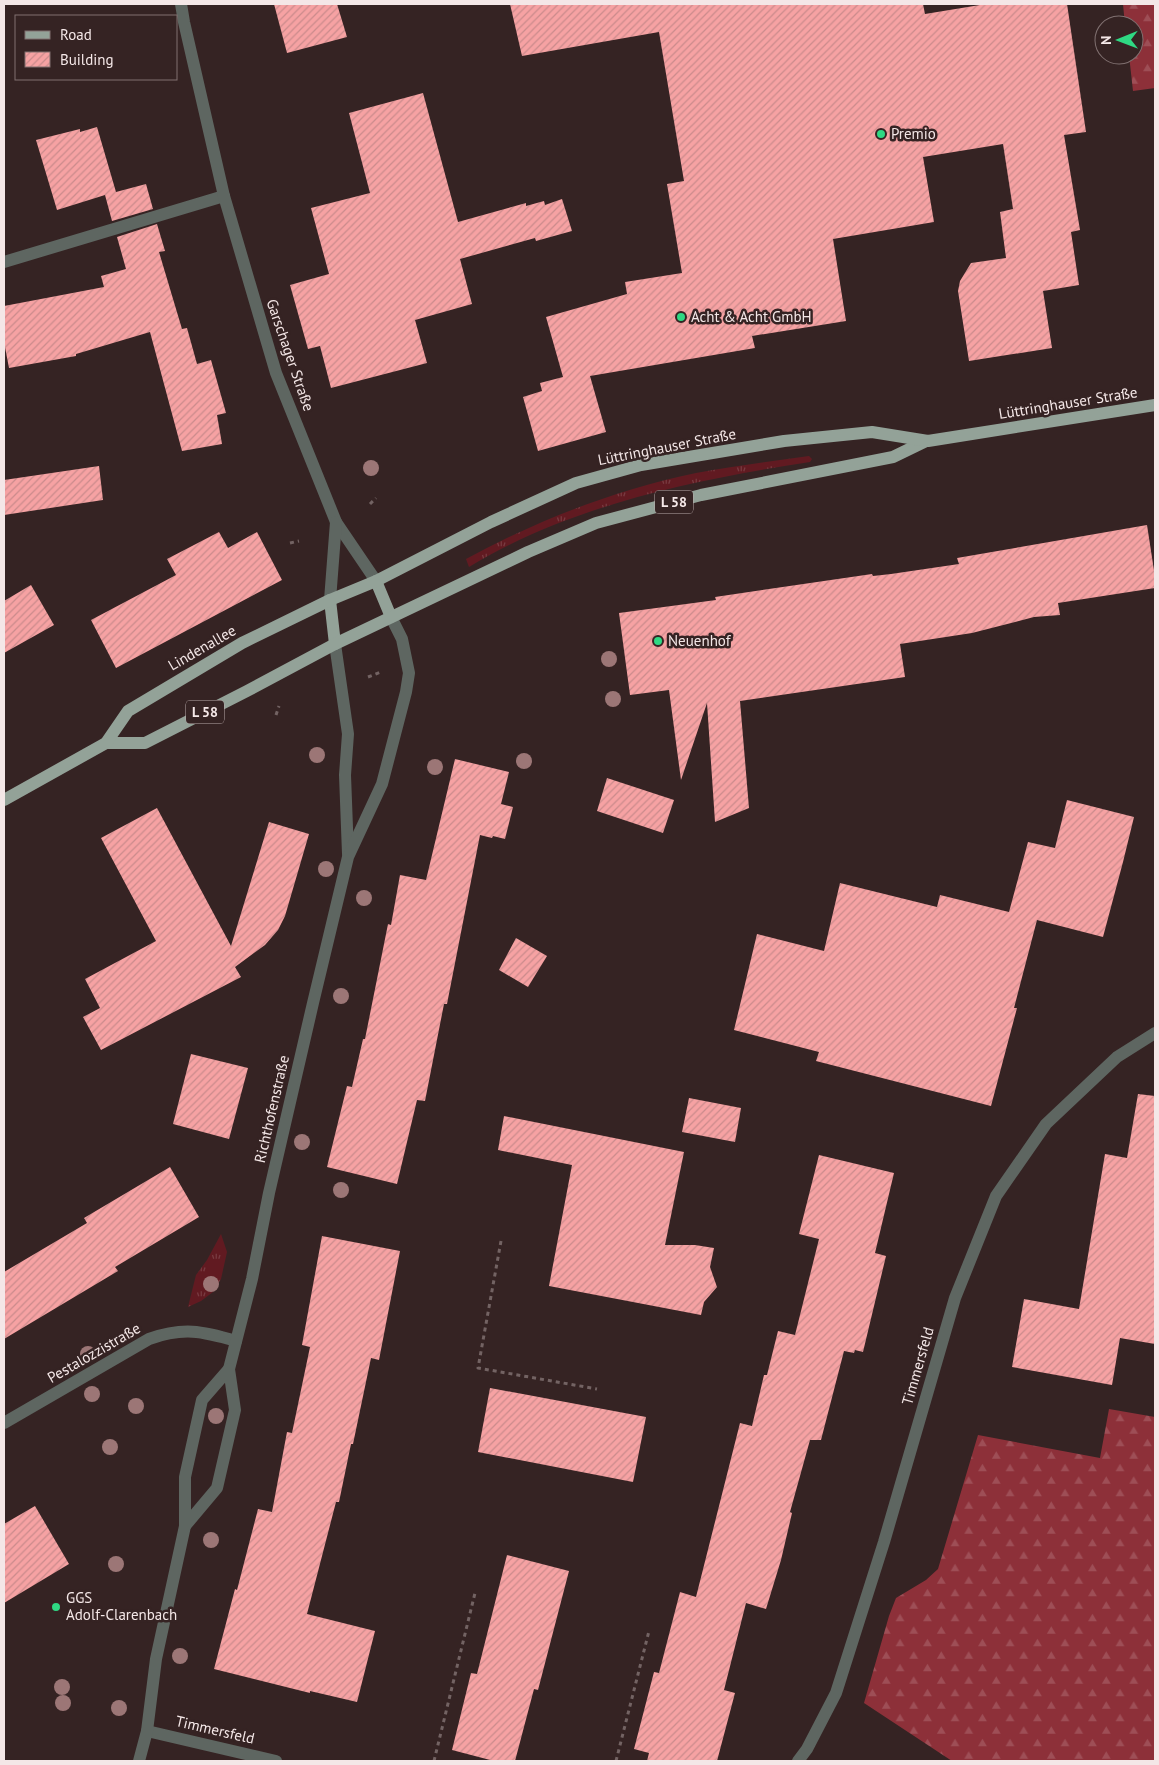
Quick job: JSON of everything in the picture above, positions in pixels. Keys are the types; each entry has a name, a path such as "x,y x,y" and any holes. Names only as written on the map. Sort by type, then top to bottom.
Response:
{"main road":[{"name":"Lüttringhauser Straße","path":"391,617 528,552 596,523 701,495 892,457 926,442 1155,405"},
{"name":"Lüttringhauser Straße","path":"376,582 492,522 576,483 641,465 784,441 872,432 926,442"},
{"name":"L 58","path":"330,600 376,582"},
{"path":"376,582 391,617"},
{"path":"330,600 334,644"},
{"name":"Lindenallee","path":"4,800 106,743 128,711 242,644 330,600"},
{"name":"L 58","path":"334,644 391,617"},
{"name":"Lindenallee","path":"106,743 145,742 247,691 334,644"}],"street":[{"name":"Garschager Straße","path":"181,4 224,196 276,373 336,522 376,582"},
{"path":"4,262 224,196"},
{"name":"Garschager Straße","path":"330,600 336,522"},
{"name":"Richthofenstraße","path":"185,1526 218,1488 235,1410 229,1369 252,1279 271,1183 348,857 382,784 406,692 410,673 402,638 391,617"},
{"name":"Richthofenstraße","path":"334,644 348,734 345,775 348,857"},
{"name":"Timmersfeld","path":"798,1761 807,1749 836,1692 884,1542 955,1298 996,1196 1046,1124 1117,1057 1155,1033"},
{"name":"Pestalozzistraße","path":"4,1423 149,1339 163,1334 204,1332 236,1341"},
{"name":"Richthofenstraße","path":"139,1761 147,1731 156,1658 185,1526 185,1477 202,1400 229,1369"},
{"name":"Timmersfeld","path":"147,1731 276,1761"}],"path":[{"path":"370,504 376,498"},
{"path":"290,543 299,541"},
{"path":"367,677 384,671"},
{"path":"501,1241 478,1368 597,1389"},
{"path":"434,1761 475,1593"},
{"path":"616,1761 650,1631"}],"green space":[{"path":"1123,4 1155,4 1155,88 1133,91 1130,65 1144,65 1144,15 1124,15"},
{"path":"809,456 812,459 810,462 722,477 634,498 591,511 549,527 508,545 469,567 466,559 549,519 636,488 696,473"},
{"path":"221,1234 227,1252 221,1279 213,1292 201,1301 188,1307 196,1275 207,1260"},
{"path":"1109,1409 1155,1417 1155,1761 952,1761 864,1703 896,1598 926,1580 938,1569 978,1435 1100,1458"}],"building":[{"path":"274,4 337,4 347,37 287,53"},
{"path":"510,4 923,4 925,14 986,4 1067,4 1086,132 1064,135 1080,230 1071,232 1079,285 1043,291 1052,348 969,361 958,291 960,281 971,263 1006,258 1000,212 1013,209 1003,144 923,157 934,222 833,239 846,321 752,336 755,348 590,376 606,432 538,451 523,397 542,391 540,383 563,377 546,317 627,294 625,282 682,273 667,184 684,181 659,32 522,56"},
{"path":"423,93 458,222 526,203 526,206 544,201 545,205 562,199 572,231 536,241 535,238 460,259 472,304 415,320 427,363 331,388 320,346 308,349 290,285 329,274 311,208 370,193 349,113"},
{"path":"97,127 116,192 146,184 153,209 112,221 105,195 57,210 36,140 80,129 80,132"},
{"path":"157,224 165,251 159,252 182,329 187,328 197,364 211,360 226,413 217,415 222,444 182,451 150,332 76,354 76,356 9,368 4,342 4,306 104,287 101,276 126,269 117,237"},
{"path":"99,466 103,500 4,515 4,480"},
{"path":"1147,525 1155,588 1058,603 1060,615 1034,617 972,633 900,644 905,677 740,701 749,808 715,822 707,703 681,780 669,690 630,695 619,613 716,600 715,597 872,574 873,576 891,574 959,564 957,558"},
{"path":"219,532 228,548 257,532 282,580 116,668 91,620 176,575 167,559"},
{"path":"31,585 54,625 4,653 4,601"},
{"path":"455,759 509,772 501,804 513,807 505,839 480,835 447,1004 444,1004 425,1101 417,1100 397,1184 327,1167 347,1086 352,1087 363,1039 365,1039 388,924 391,925 400,875 426,880"},
{"path":"607,778 674,800 663,833 597,811"},
{"path":"1067,800 1134,817 1123,862 1103,937 1037,920 1014,1008 1017,1008 991,1106 816,1061 819,1052 734,1030 757,934 824,951 840,883 937,907 940,895 1009,912 1028,842 1055,848"},
{"path":"157,808 231,946 269,822 309,834 285,916 278,930 265,945 235,967 241,977 101,1050 83,1017 100,1008 85,979 156,941 101,838"},
{"path":"516,938 547,956 528,987 499,970"},
{"path":"191,1054 248,1068 229,1139 173,1124"},
{"path":"1138,1094 1155,1096 1155,1344 1120,1338 1112,1385 1012,1367 1024,1299 1079,1309 1105,1154 1127,1158"},
{"path":"689,1098 741,1108 735,1142 682,1132"},
{"path":"504,1116 684,1152 665,1245 695,1245 714,1248 710,1267 717,1287 704,1302 701,1315 549,1286 572,1165 498,1150"},
{"path":"819,1155 894,1173 875,1253 886,1256 863,1352 855,1350 854,1353 844,1351 821,1440 810,1440 790,1512 792,1513 781,1560 766,1609 746,1603 724,1690 735,1693 717,1761 647,1761 649,1753 634,1749 654,1672 659,1673 680,1592 696,1597 740,1423 752,1426 764,1375 767,1375 778,1331 795,1335 819,1239 799,1234"},
{"path":"170,1167 199,1217 115,1267 118,1271 4,1339 4,1272 87,1223 84,1218"},
{"path":"322,1236 400,1251 379,1360 371,1358 339,1502 336,1502 307,1614 375,1631 357,1702 310,1691 310,1693 214,1669 258,1509 272,1512 287,1432 292,1433 310,1347 302,1345"},
{"path":"490,1388 646,1417 633,1482 478,1452"},
{"path":"35,1506 69,1564 4,1603 4,1524"},
{"path":"507,1555 569,1571 538,1690 534,1689 515,1761 494,1761 452,1750 471,1673 477,1674"}],"place":[{"name":"Premio","path":"881,134"},
{"name":"Acht & Acht GmbH","path":"681,317"},
{"name":"Neuenhof","path":"658,641"},
{"name":"GGS Adolf-Clarenbach","path":"56,1607"}]}
